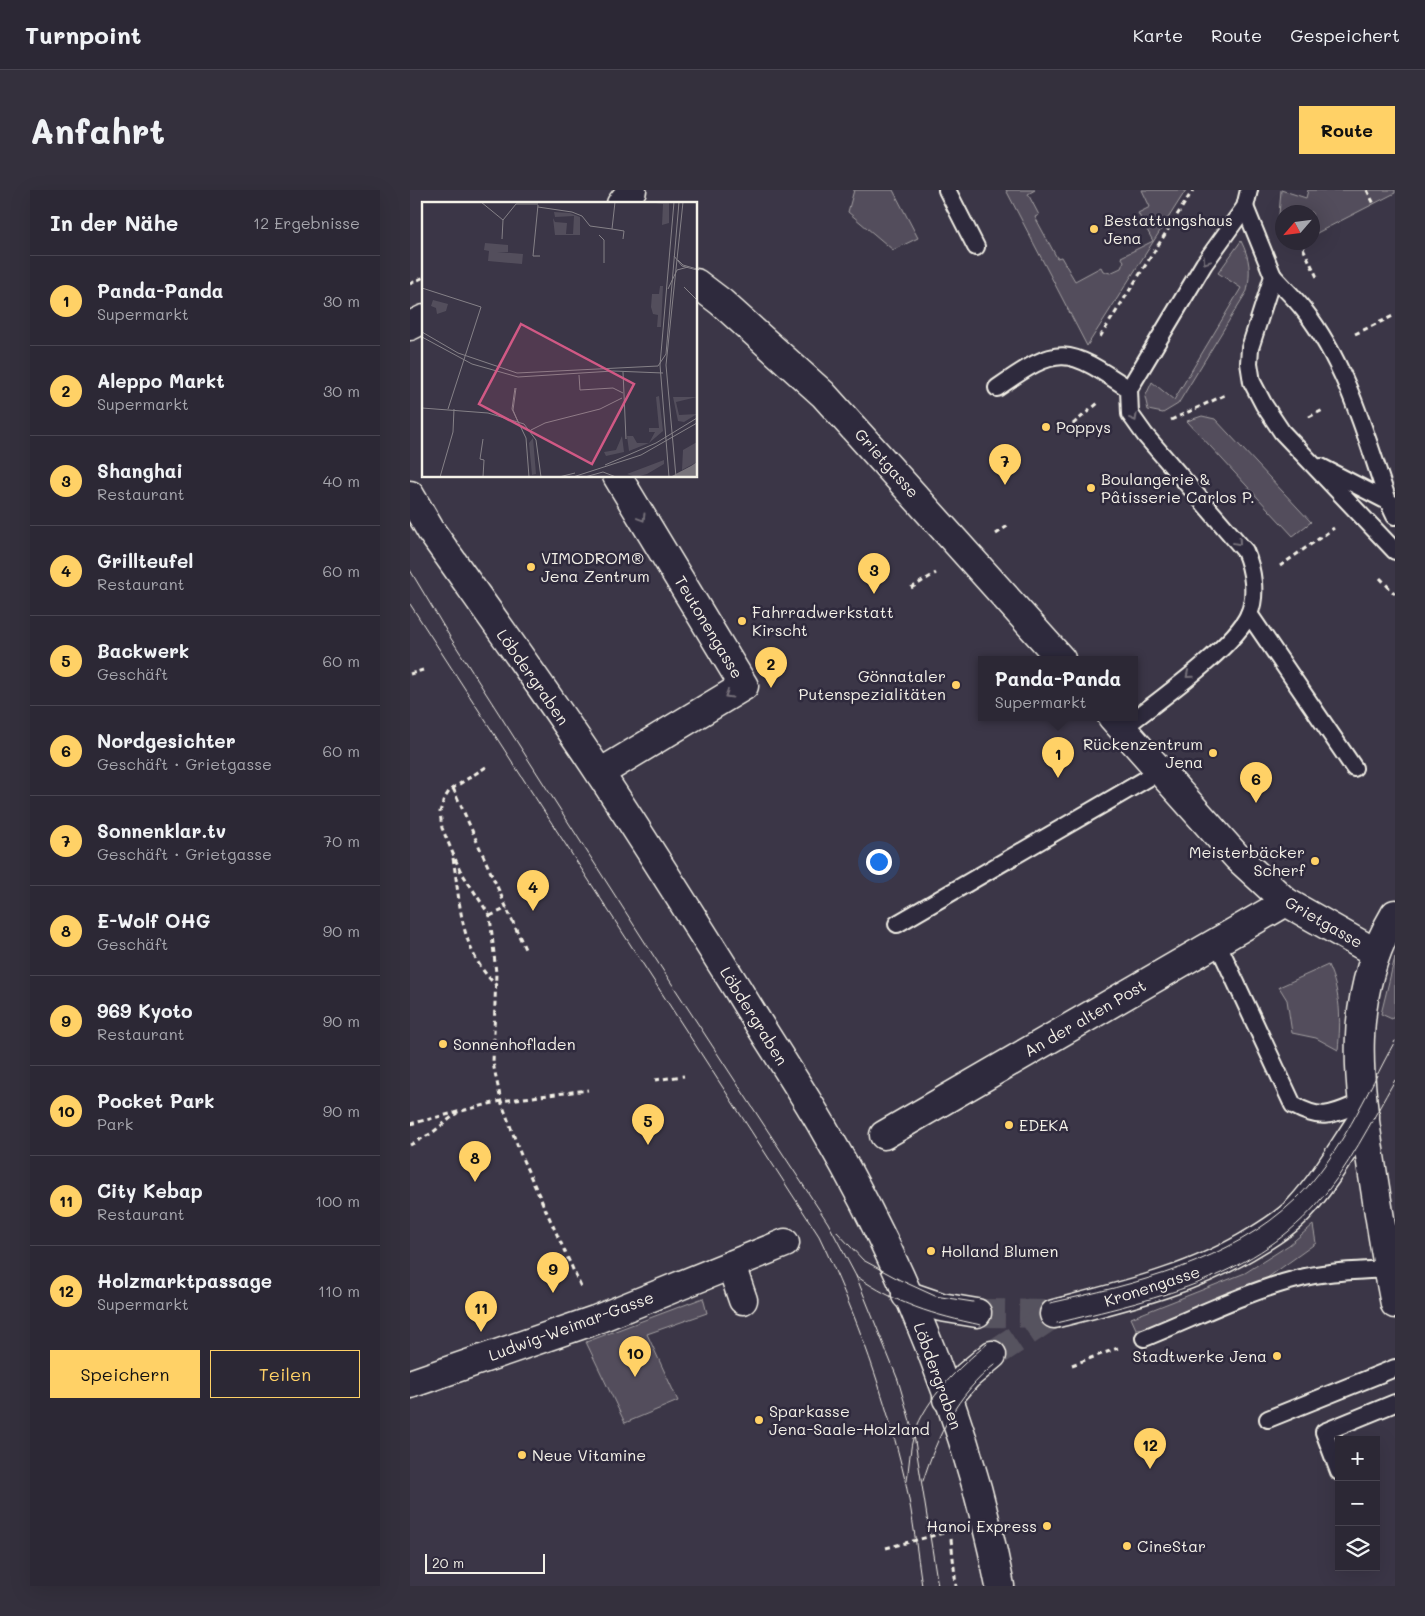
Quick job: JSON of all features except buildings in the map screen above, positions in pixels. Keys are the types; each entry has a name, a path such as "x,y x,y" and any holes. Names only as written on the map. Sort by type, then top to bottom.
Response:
{"street":[{"path":"623,202 632,190"},
{"name":"Grietgasse","path":"698,285 721,302 823,394 1058,656"},
{"path":"410,326 422,320"},
{"name":"Teutonengasse","path":"600,773 744,686 618,478"},
{"name":"Löbdergraben","path":"410,495 431,531 600,773 681,898 824,1130 873,1220 930,1347 975,1480 1000,1586"},
{"name":"Grietgasse","path":"1117,723 1237,857 1286,902 1376,953 1360,1024 1358,1053 1363,1109 1395,1304"},
{"name":"An der alten Post","path":"884,1134 1286,902"},
{"path":"1376,953 1395,914"},
{"name":"Kronengasse","path":"1054,1314 1182,1279 1232,1256 1279,1227 1298,1210 1322,1182 1363,1109"},
{"name":"Ludwig-Weimar-Gasse","path":"410,1384 595,1320 785,1243"},
{"path":"731,1265 743,1300"},
{"path":"906,1295 940,1307 977,1313"},
{"path":"947,1399 967,1376 992,1355"}],"lane":[{"path":"946,190 976,247"},
{"path":"1138,708 1233,639 1249,614 1253,585 1252,568 1245,551 1145,435 1130,414 1129,389 1204,264 1245,207 1249,190"},
{"path":"1245,207 1273,276 1304,310 1327,348 1356,407 1395,516"},
{"path":"1273,276 1250,348 1249,364 1252,382 1280,429 1395,551"},
{"path":"997,388 1040,360 1058,355 1076,357 1098,368 1129,389"},
{"path":"1310,462 1391,503"},
{"path":"1249,614 1354,768"},
{"path":"898,924 1160,771"},
{"path":"1217,942 1293,1105 1309,1114 1326,1116 1363,1109"},
{"path":"1144,1338 1265,1289 1298,1279 1324,1274 1388,1269"},
{"path":"1268,1419 1395,1368"},
{"path":"1335,1461 1324,1432 1395,1403"}],"path":[{"path":"1098,368 1099,339 1193,190"},
{"path":"1367,190 1374,204"},
{"path":"410,284 422,278"},
{"path":"1327,348 1395,315"},
{"path":"1145,435 1183,413 1231,392"},
{"path":"1066,430 1100,401 1130,414"},
{"path":"1253,585 1334,528"},
{"path":"1387,585 1392,580"},
{"path":"410,674 423,670"},
{"path":"486,767 453,788 444,800 440,812 442,828 469,886 490,916 496,961 492,1047 493,1063 501,1101 522,1158 595,1320"},
{"path":"453,788 525,948"},
{"path":"452,852 457,900 465,934 478,963 496,985"},
{"path":"490,916 507,908"},
{"path":"655,1080 684,1076"},
{"path":"410,1124 501,1101 588,1090"},
{"path":"410,1145 432,1133 459,1112"},
{"path":"1072,1365 1144,1338"},
{"path":"886,1548 985,1520"},
{"path":"951,1531 956,1586"}],"shaded area":[{"path":"854,190 893,190 918,238 893,250 848,212"},
{"path":"1006,190 1035,190 1028,194 1039,215 1035,217 1057,258 1061,257 1075,281 1101,267 1103,271 1110,273 1121,268 1124,261 1121,257 1153,241 1138,213 1150,207 1142,190 1186,190 1087,346"},
{"path":"1281,190 1306,198 1308,190 1395,190 1395,193 1320,231 1320,205 1280,205"},
{"path":"1241,241 1249,265 1247,291 1178,404 1163,413 1148,410 1145,397 1152,382 1174,400 1241,288 1218,273"},
{"path":"1202,416 1215,419 1311,522 1293,536 1187,421"},
{"path":"1395,957 1395,1014 1392,1019 1381,1014"},
{"path":"1328,965 1338,996 1340,1028 1338,1050 1316,1038 1292,1033 1287,1000 1279,987"},
{"path":"1313,1225 1316,1243 1256,1286 1157,1328 1136,1329 1131,1318 1245,1273 1289,1245"},
{"path":"703,1298 707,1313 647,1334 678,1401 625,1423 586,1342"}],"tunnel":[{"path":"977,1313 1054,1314"},
{"path":"992,1355 1054,1314"}],"tram line":[{"path":"410,570 450,637 655,958 828,1223 856,1276 898,1380 914,1435 938,1586"},
{"path":"410,604 819,1236 846,1296 880,1389 906,1484 922,1586"},
{"path":"1050,1303 1115,1288 1180,1268 1212,1255 1270,1221 1296,1199 1326,1164 1351,1124 1395,1041"},
{"path":"1057,1323 1127,1305 1196,1284 1260,1252 1289,1231 1328,1191 1358,1145 1395,1080"},
{"path":"837,1232 863,1260 900,1280 935,1296 973,1302"},
{"path":"856,1276 886,1294 916,1307 981,1325"},
{"path":"907,1481 914,1434 927,1408 944,1384 987,1344"},
{"path":"923,1481 935,1447 950,1417 969,1389 995,1364"}],"place":[{"name":"Bestattungshaus Jena","path":"1094,229"},
{"name":"Poppys","path":"1046,427"},
{"name":"Sonnenklar.tv","path":"1005,485"},
{"name":"Boulangerie & Pâtisserie Carlos P.","path":"1091,488"},
{"name":"VIMODROM® Jena Zentrum","path":"531,567"},
{"name":"Shanghai","path":"874,594"},
{"name":"Fahrradwerkstatt Kirscht","path":"742,621"},
{"name":"Gönnataler Putenspezialitäten","path":"956,685"},
{"name":"Aleppo Markt","path":"771,688"},
{"name":"Rückenzentrum Jena","path":"1213,753"},
{"name":"Panda-Panda","path":"1058,778"},
{"name":"Nordgesichter","path":"1256,803"},
{"name":"Meisterbäcker Scherf","path":"1315,861"},
{"name":"Grillteufel","path":"533,911"},
{"name":"Sonnenhofladen","path":"443,1044"},
{"name":"EDEKA","path":"1009,1125"},
{"name":"Backwerk","path":"648,1145"},
{"name":"E-Wolf OHG","path":"475,1182"},
{"name":"Holland Blumen","path":"931,1251"},
{"name":"969 Kyoto","path":"553,1293"},
{"name":"City Kebap","path":"481,1332"},
{"name":"Stadtwerke Jena","path":"1277,1356"},
{"name":"Pocket Park","path":"635,1377"},
{"name":"Sparkasse Jena-Saale-Holzland","path":"759,1420"},
{"name":"Neue Vitamine","path":"522,1455"},
{"name":"Holzmarktpassage","path":"1150,1469"},
{"name":"Hanoi Express","path":"1047,1526"},
{"name":"CineStar","path":"1127,1546"}]}
